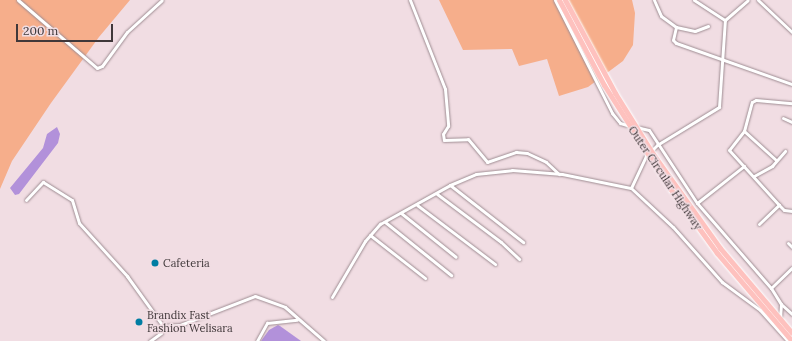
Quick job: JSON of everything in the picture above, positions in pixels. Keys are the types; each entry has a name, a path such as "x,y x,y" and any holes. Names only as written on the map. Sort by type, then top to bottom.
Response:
{"highway":[{"name":"Outer Circular Highway","path":"559,0 604,85 669,187 717,253 792,341"},
{"name":"Outer Circular Highway","path":"566,0 615,93 653,154 720,248 792,333"}],"street":[{"path":"18,0 97,68 102,66 127,32 162,0"},
{"path":"410,0 445,89 448,126 443,134 444,140 468,139 487,162 516,152 527,152 546,162 559,174"},
{"path":"555,0 616,120 625,126 646,128 697,203 771,288 781,304 792,313"},
{"path":"654,0 661,16 676,26 696,31 708,26"},
{"path":"694,0 725,20"},
{"path":"631,188 646,156 657,145 719,107 724,59 725,20 748,0"},
{"path":"758,0 792,32"},
{"path":"676,26 674,41 792,84"},
{"path":"792,103 754,100 744,131 729,150 784,210 792,211"},
{"path":"783,118 792,122"},
{"path":"744,131 776,160"},
{"path":"754,176 772,166 785,151"},
{"path":"697,203 744,166"},
{"path":"332,297 348,268 370,235 385,222 437,194 450,185 476,174 512,170 559,174 631,188 673,227 722,282 760,310 788,341"},
{"path":"26,200 43,182 68,196 74,204 79,223 127,276 164,326"},
{"path":"450,185 523,242"},
{"path":"437,194 501,242 519,259"},
{"path":"417,205 495,264"},
{"path":"759,224 779,205"},
{"path":"401,213 456,257"},
{"path":"385,222 451,275"},
{"path":"370,235 425,278"},
{"path":"788,243 792,247"},
{"path":"771,288 792,268"},
{"path":"164,326 180,325 218,309 255,296 285,307 297,320 324,341"},
{"path":"776,329 781,304"},
{"path":"257,341 267,323 297,320"},
{"path":"150,341 161,333 164,326"}],"shaded area":[{"path":"0,0 130,0 99,37 51,103 12,161 0,189"},
{"path":"439,0 632,0 635,13 633,45 623,61 588,87 559,96 547,59 519,66 512,49 463,50"},
{"path":"57,127 60,134 58,143 19,194 15,195 10,188 43,148 47,134"},
{"path":"278,325 301,341 261,341 269,330"}],"place":[{"name":"Cafeteria","path":"155,263"},
{"name":"Brandix Fast Fashion Welisara","path":"139,322"}]}
